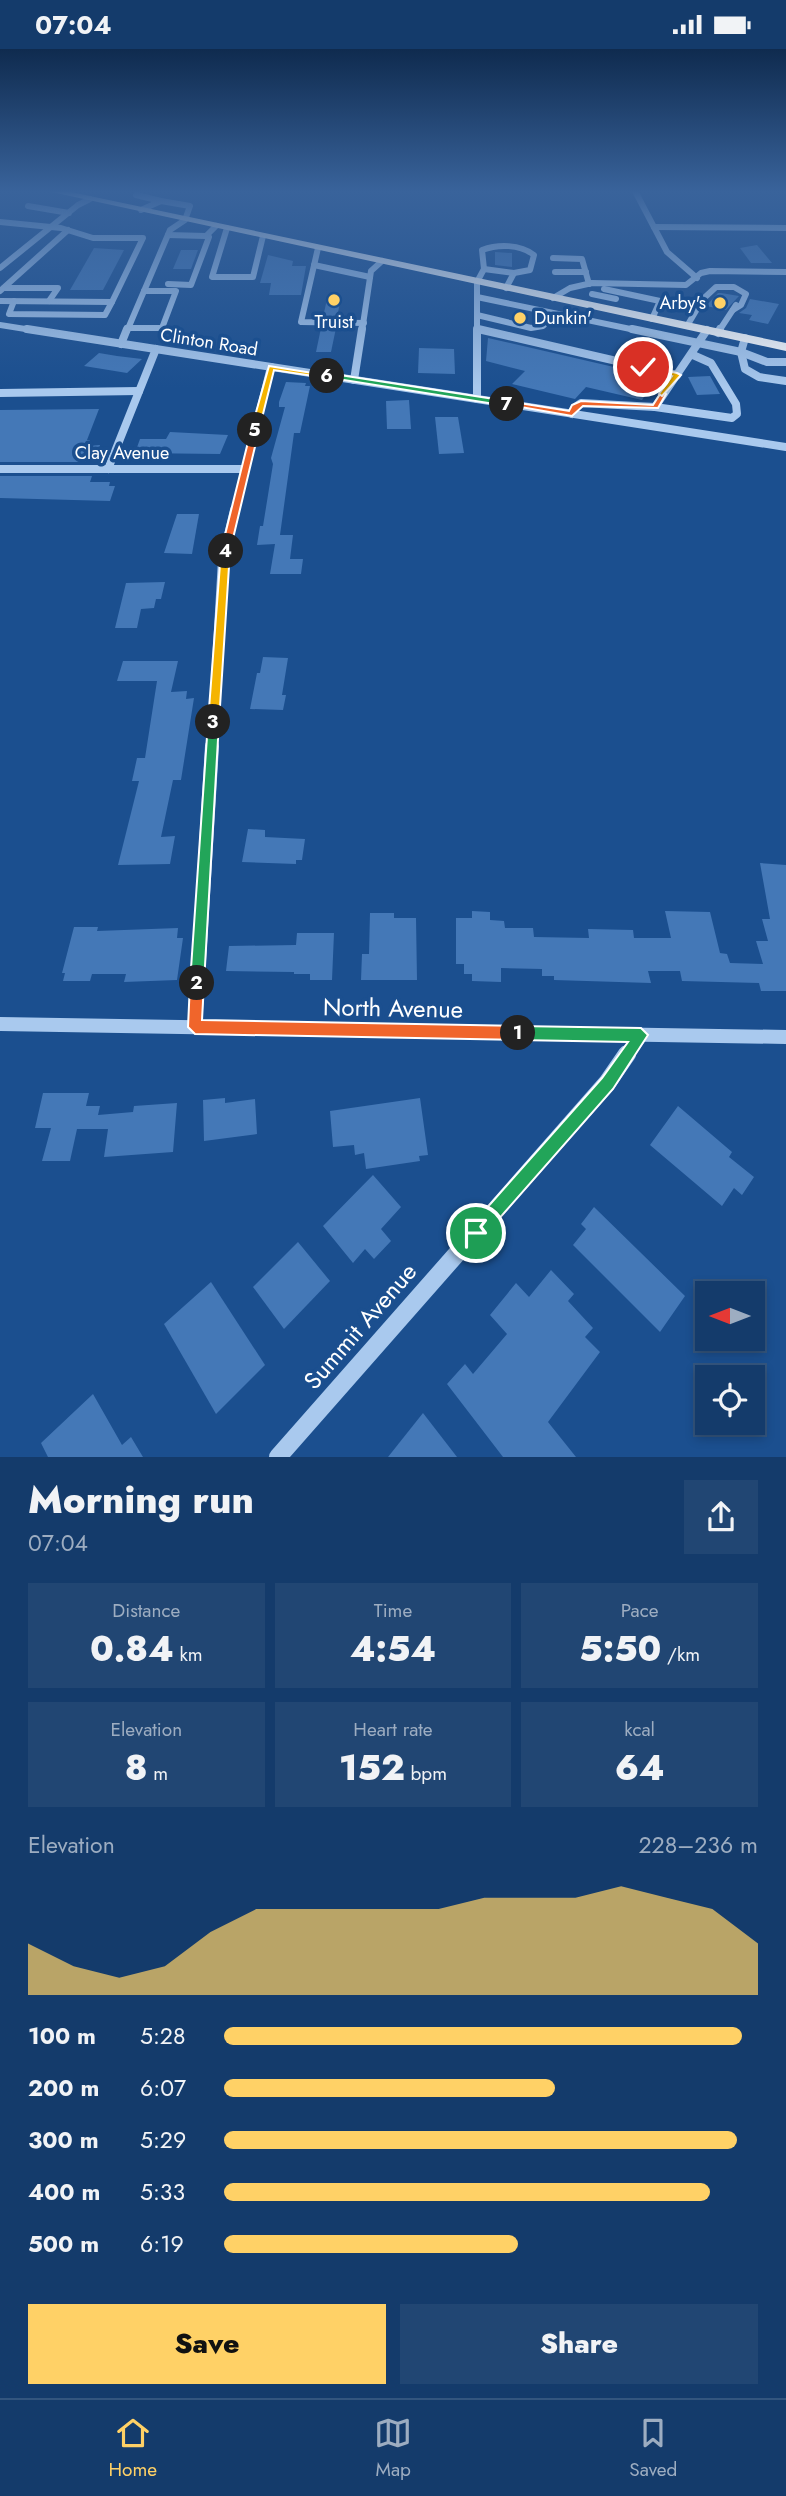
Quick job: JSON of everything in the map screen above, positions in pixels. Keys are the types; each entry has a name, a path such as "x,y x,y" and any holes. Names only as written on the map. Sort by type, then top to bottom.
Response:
{"highway":[{"path":"361,257 553,298 619,299 652,319 786,347"}],"street":[{"path":"0,268 14,257"},
{"path":"2,290 40,257"},
{"path":"14,301 9,314 105,315 134,257"},
{"path":"121,344 158,257"},
{"path":"145,287 176,291 191,285 202,257"},
{"path":"216,257 212,277 253,277 258,257"},
{"path":"316,257 301,322 364,323"},
{"path":"477,282 484,267 483,257"},
{"path":"484,267 514,273 525,272 533,265 534,257"},
{"path":"672,257 697,278"},
{"path":"553,258 582,259 586,284"},
{"path":"354,380 371,271 382,261"},
{"path":"314,265 370,277"},
{"path":"553,298 586,284 680,286 690,284 701,273 710,271 786,272"},
{"path":"555,272 586,272"},
{"path":"506,288 514,273"},
{"path":"0,277 15,279"},
{"path":"586,284 619,299 631,299 639,304 660,301 652,319"},
{"path":"145,287 191,285"},
{"path":"2,290 58,288 49,301"},
{"path":"127,328 162,328 176,291"},
{"path":"687,326 697,308 703,306 714,291 738,293 740,296 733,310 712,331"},
{"path":"477,297 740,352 767,362 786,362"},
{"path":"603,324 619,299"},
{"path":"0,301 113,302"},
{"path":"477,315 531,328"},
{"path":"491,332 502,321"},
{"name":"Clinton Road","path":"0,325 786,447"},
{"path":"745,338 740,352 746,369 751,373 786,381"},
{"path":"108,469 156,349"},
{"path":"572,414 575,407 581,404 655,407 732,418 737,414 736,404 711,363 693,355"},
{"path":"195,1027 223,560 271,367"},
{"path":"655,407 677,375"},
{"path":"0,393 139,391"},
{"path":"724,418 727,438"},
{"name":"Clay Avenue","path":"0,469 245,469"},
{"name":"North Avenue","path":"0,1024 786,1037"},
{"name":"Summit Avenue","path":"278,1457 607,1083 641,1035"}],"lane":[{"path":"477,282 477,399"},
{"path":"521,339 531,328 543,326 554,314"},
{"path":"477,329 677,375 712,331"}],"building":[{"path":"89,257 120,257 103,290 70,290"},
{"path":"178,257 196,257 191,269 173,269"},
{"path":"268,257 293,261 292,266 306,266 301,295 269,295 271,283 260,283"},
{"path":"495,257 512,257 512,267 495,265"},
{"path":"746,257 767,257 772,263 751,263"},
{"name":"Arby's","path":"718,293 739,296 726,310 706,306"},
{"path":"328,295 341,298 337,317 323,317"},
{"path":"750,299 779,304 768,324 749,320 752,315 739,313 746,308"},
{"path":"321,328 336,328 331,352 316,352"},
{"path":"488,338 657,377 642,400 586,387 575,399 512,384 525,371 486,361"},
{"path":"419,348 454,349 455,374 418,373"},
{"path":"99,353 142,359 127,373 84,366"},
{"path":"710,376 720,394 697,395 688,377"},
{"path":"286,382 306,383 305,386 310,386 300,433 294,433 280,535 293,535 290,559 303,559 301,574 270,574 275,544 257,545 260,526 263,526 273,464 271,458 285,407 279,407 279,402"},
{"path":"409,400 411,429 387,429 386,401"},
{"path":"99,409 87,440 90,440 88,446 100,445 95,462 0,462 0,410"},
{"path":"435,417 458,417 464,453 439,454"},
{"path":"170,432 228,435 220,454 135,453 140,439 166,439"},
{"path":"0,476 92,476 90,482 110,482 109,486 115,486 110,501 0,498"},
{"path":"177,514 199,514 192,554 164,553"},
{"path":"165,582 161,599 156,599 154,608 141,609 137,628 115,628 126,583"},
{"path":"263,657 288,658 282,695 286,695 283,710 250,709"},
{"path":"123,661 178,661 171,692 187,691 186,699 194,698 181,780 173,780 161,837 175,836 170,864 118,865 139,781 132,781 137,758 145,758 157,681 117,681"},
{"path":"248,829 265,830 265,837 305,839 302,860 296,860 296,864 242,862"},
{"path":"760,863 786,865 786,991 761,991 759,983 682,981 680,971 648,971 651,983 554,980 554,976 542,976 542,969 501,968 501,982 472,981 472,974 464,974 464,964 456,964 456,918 472,918 472,911 490,912 490,920 504,921 505,928 533,928 534,937 589,938 588,929 633,930 634,938 671,938 665,911 710,912 720,953 727,954 730,963 763,964 756,941 768,941 762,919 770,919"},
{"path":"370,913 394,913 394,918 416,918 417,980 361,980 362,954 369,954"},
{"path":"74,927 98,927 97,931 178,928 177,938 183,938 177,980 124,982 126,974 92,974 90,981 63,981 65,973 62,973"},
{"path":"297,933 334,933 332,980 310,980 310,974 294,972 226,971 229,946 296,945"},
{"path":"43,1093 89,1093 86,1106 100,1106 98,1115 133,1112 134,1106 177,1103 173,1152 104,1157 108,1129 77,1129 70,1161 42,1161 51,1128 35,1128"},
{"path":"225,1098 225,1103 255,1099 257,1134 204,1141 203,1100"},
{"path":"420,1098 428,1155 419,1156 420,1161 366,1169 364,1153 355,1155 354,1145 333,1147 330,1111"},
{"path":"678,1106 732,1152 729,1157 754,1177 742,1195 734,1188 722,1206 650,1145"},
{"path":"373,1175 401,1207 381,1229 391,1241 374,1259 365,1249 353,1263 323,1226"},
{"path":"594,1207 685,1296 660,1332 573,1245 586,1229 581,1224"},
{"path":"298,1242 330,1281 284,1329 253,1287"},
{"path":"551,1270 574,1294 568,1301 593,1328 585,1337 600,1352 548,1422 576,1457 503,1457 447,1384 465,1364 473,1374 507,1334 490,1315 516,1283 529,1297"},
{"path":"211,1282 265,1365 216,1414 164,1324"},
{"path":"93,1394 122,1445 131,1437 143,1457 48,1457 41,1443"},
{"path":"423,1413 457,1457 388,1457"}],"place":[{"name":"Truist","path":"334,300"},
{"name":"Arby's","path":"720,303"},
{"name":"Dunkin'","path":"520,318"}],"route":[{"path":"476,1233 607,1083 641,1035 195,1027 223,560 271,367 572,414 575,407 581,404 655,407 677,375 643,367"}]}
